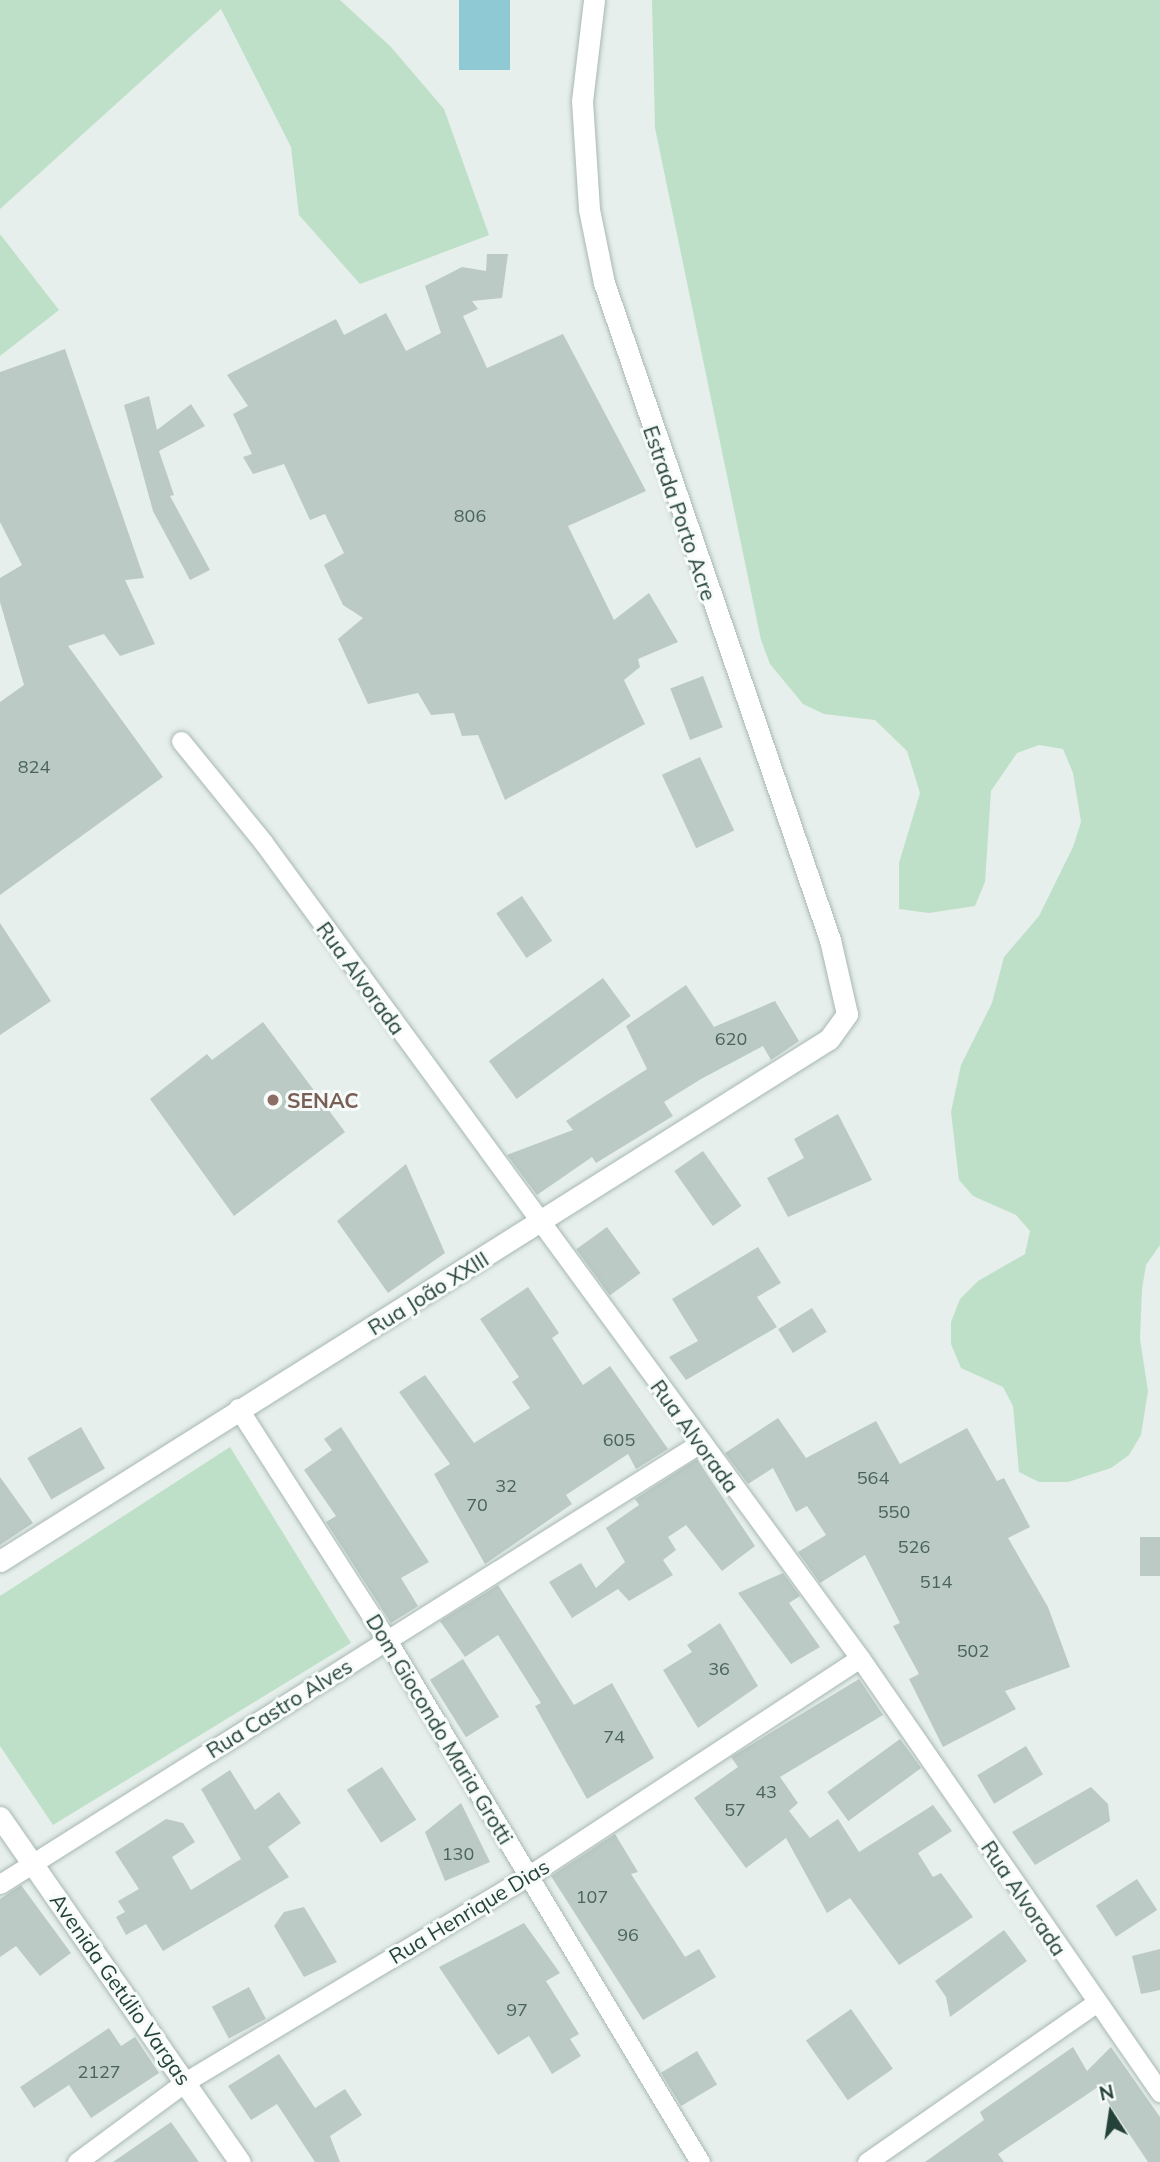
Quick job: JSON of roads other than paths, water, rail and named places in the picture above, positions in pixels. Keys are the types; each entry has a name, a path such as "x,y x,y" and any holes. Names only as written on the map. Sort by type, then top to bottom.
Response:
{"street":[{"name":"Estrada Porto Acre","path":"594,0 582,101 589,209 604,284 830,940 847,1014"},
{"name":"Rua Alvorada","path":"181,741 220,787 860,1658 1160,2092"},
{"name":"Rua João XXIII","path":"0,1561 238,1408 539,1224 829,1039 847,1014"},
{"name":"Dom Giocondo Maria Grotti","path":"238,1408 387,1640 700,2162"},
{"name":"Rua Castro Alves","path":"0,1884 700,1443"},
{"name":"Rua Henrique Dias","path":"77,2162 185,2082 528,1876 860,1658"},
{"name":"Avenida Getúlio Vargas","path":"0,1817 240,2162"},
{"path":"867,2162 1096,2003"}],"water":[{"path":"459,0 510,0 510,70 459,70"}],"place":[{"name":"SENAC","path":"273,1100"}]}
